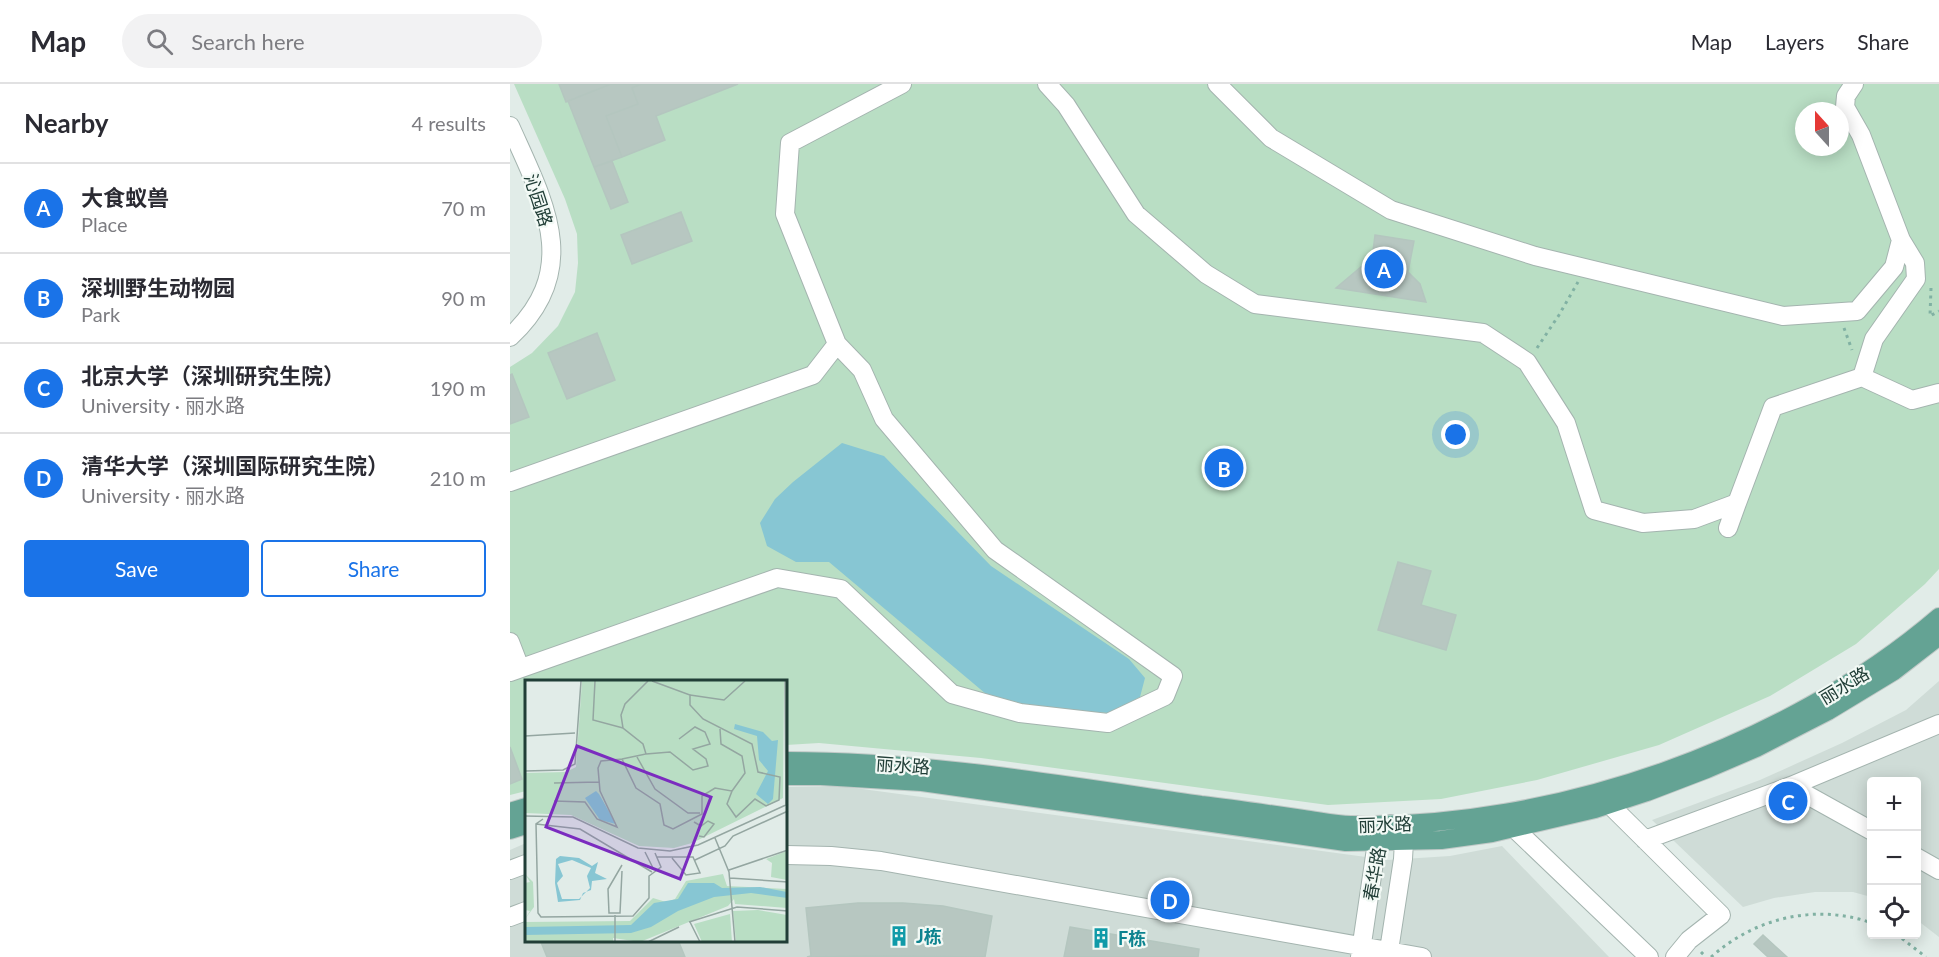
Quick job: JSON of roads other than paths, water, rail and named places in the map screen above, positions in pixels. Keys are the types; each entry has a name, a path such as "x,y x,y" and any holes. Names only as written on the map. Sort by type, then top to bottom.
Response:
{"main road":[{"name":"丽水路","path":"788,761 908,765 955,770 1349,825 1442,823 1501,814 1632,781 1752,735 1822,699 1885,660 1939,617"},
{"name":"丽水路","path":"788,776 922,782 1346,842 1441,840 1515,829 1610,805 1707,769 1756,748 1817,717 1894,671 1939,636"},
{"path":"510,812 525,807"},
{"path":"510,830 525,825"}],"street":[{"path":"510,642 515,670 777,578 841,589 952,694 1020,713 1108,723 1164,696 1173,676 995,550 884,420 862,370 837,344 785,214 790,143 902,84"},
{"path":"1047,84 1066,105 1136,214 1206,274 1255,304 1483,333 1527,362 1566,423 1594,510 1643,523 1694,519 1737,504"},
{"path":"1217,84 1271,138 1391,210 1535,256 1783,315 1857,311 1894,267 1901,240"},
{"path":"1854,84 1846,96 1845,107 1861,135 1901,240 1915,263 1916,279 1874,339 1862,377"},
{"name":"沁园路","path":"510,126 539,190 551,230 551,269 540,300 525,323 510,337"},
{"path":"510,482 813,375 837,344"},
{"path":"1728,528 1773,407 1862,377 1912,400 1939,393"},
{"path":"1645,840 1791,786 1939,724"},
{"path":"1791,786 1867,828"},
{"path":"1610,805 1721,915 1689,940 1675,957"},
{"name":"春华路","path":"1361,952 1377,842 1391,824 1404,841 1388,954"},
{"path":"1515,829 1649,957"},
{"path":"788,855 831,855 881,861 1361,952 1422,957"},
{"path":"1921,859 1939,870"},
{"path":"510,870 525,864"},
{"path":"510,917 525,911"}],"water":[{"path":"842,443 884,456 991,566 1129,659 1145,678 1140,697 1109,713 1030,708 986,694 829,562 796,562 767,546 760,523 775,499"}],"place":[{"name":"大食蚁兽","path":"1384,269"},
{"name":"深圳野生动物园","path":"1224,468"},
{"name":"北京大学（深圳研究生院）","path":"1788,801"},
{"name":"清华大学（深圳国际研究生院）","path":"1170,900"},
{"name":"J栋","path":"899,936"},
{"name":"F栋","path":"1101,938"}]}
